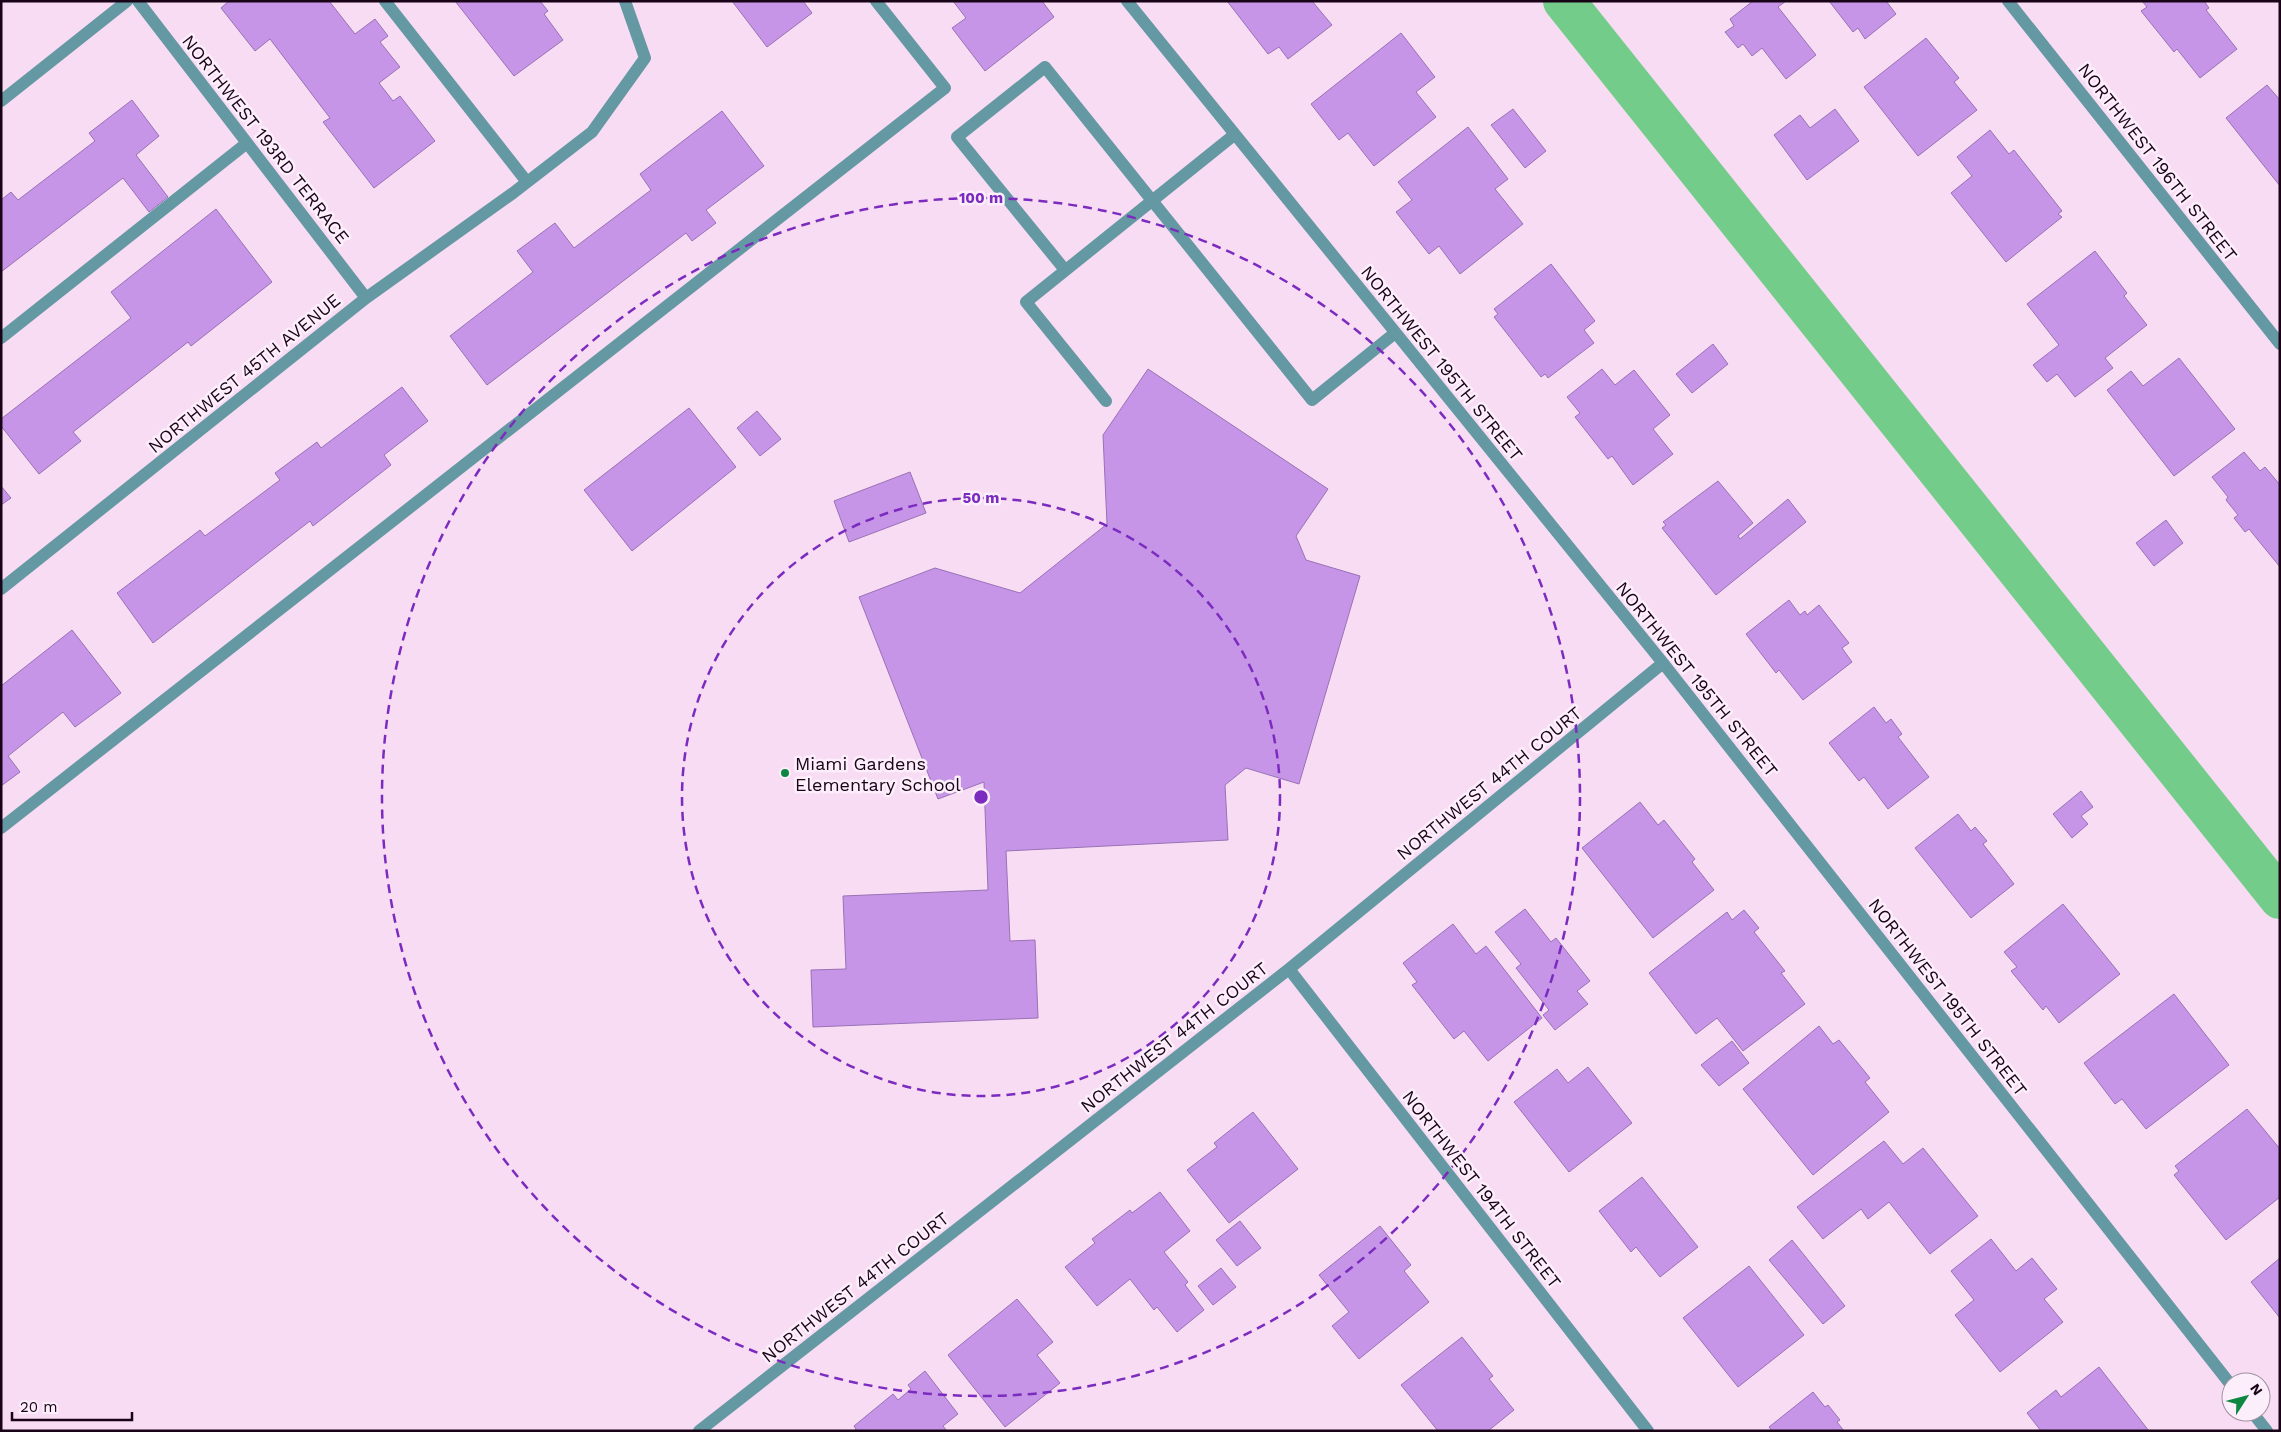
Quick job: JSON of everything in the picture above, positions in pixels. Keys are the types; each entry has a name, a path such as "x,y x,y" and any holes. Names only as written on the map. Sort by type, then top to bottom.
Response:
{"street":[{"path":"1,101 127,1"},
{"name":"NORTHWEST 193RD TERRACE","path":"138,1 366,298"},
{"path":"385,1 527,182 592,132 645,58 625,1"},
{"path":"1,828 945,88 876,1"},
{"name":"NORTHWEST 195TH STREET","path":"1127,1 1664,663 2221,1372"},
{"name":"NORTHWEST 196TH STREET","path":"2008,1 2280,344"},
{"path":"1066,270 957,136 1045,67 1312,400 1395,333"},
{"path":"1106,401 1026,302 1234,135"},
{"path":"1,338 247,143"},
{"name":"NORTHWEST 45TH AVENUE","path":"1,588 366,298 527,182"},
{"name":"NORTHWEST 44TH COURT","path":"699,1431 1289,969 1664,663"},
{"name":"NORTHWEST 194TH STREET","path":"1289,969 1648,1431"}],"building":[{"path":"229,1 329,1 355,34 375,19 388,36 380,42 400,67 379,83 393,101 400,96 435,141 374,188 323,122 330,118 270,39 255,51 221,8"},
{"path":"455,1 540,1 548,11 544,14 563,40 514,76"},
{"path":"732,1 803,1 812,13 767,47"},
{"path":"953,1 1042,1 1054,17 985,71 952,28 966,18"},
{"path":"1227,1 1312,1 1332,25 1288,59 1279,47 1268,54"},
{"path":"1753,1 1786,1 1778,7 1816,55 1786,79 1762,48 1752,56 1743,44 1738,48 1725,32 1734,26 1730,19"},
{"path":"1829,1 1886,1 1896,14 1865,39 1858,28 1853,32"},
{"path":"2142,1 2204,1 2209,8 2206,10 2237,49 2200,78 2177,49 2174,52 2141,11 2147,7"},
{"path":"1401,33 1435,77 1416,92 1436,117 1374,166 1348,133 1339,140 1311,104"},
{"path":"1926,38 1959,78 1954,82 1977,110 1918,156 1864,87"},
{"path":"2267,85 2280,100 2280,186 2226,118"},
{"path":"132,100 159,136 136,155 168,197 149,212 123,178 1,272 1,200 11,192 18,200 95,141 89,133"},
{"path":"1513,109 1546,151 1525,168 1491,125"},
{"path":"1835,109 1859,141 1807,180 1774,135 1800,115 1810,128"},
{"path":"722,111 764,166 706,210 716,223 692,241 686,233 487,385 450,336 533,272 517,251 555,223 574,248 651,190 640,174"},
{"path":"1468,127 1508,179 1495,189 1523,224 1460,274 1439,246 1429,254 1396,212 1412,200 1398,182"},
{"path":"1990,130 2009,154 2014,150 2062,211 2058,214 2062,217 2006,262 1951,193 1972,176 1957,157"},
{"path":"216,209 272,282 191,346 188,342 73,432 81,441 39,474 1,426 1,419 131,318 111,292"},
{"path":"2095,251 2127,293 2124,296 2147,325 2105,358 2113,368 2075,397 2057,374 2047,382 2033,365 2059,345 2027,304"},
{"path":"1551,264 1595,321 1584,330 1594,343 1548,378 1545,374 1541,377 1494,317 1498,314 1494,309"},
{"path":"1713,344 1728,364 1692,393 1676,374"},
{"path":"2179,358 2235,429 2174,476 2107,390 2131,371 2143,386"},
{"path":"1148,369 1328,489 1296,536 1306,560 1360,576 1299,784 1246,768 1225,785 1228,840 1006,851 1010,941 1035,940 1038,1018 813,1027 811,970 846,969 843,896 988,890 984,782 938,799 859,597 935,568 1020,593 1107,524 1103,435"},
{"path":"1602,369 1615,385 1634,370 1670,415 1653,429 1673,454 1633,485 1612,456 1608,459 1575,417 1580,413 1567,397"},
{"path":"402,387 428,421 384,455 391,465 313,526 310,521 153,643 117,593 200,530 205,536 280,480 275,473 317,442 321,448"},
{"path":"689,408 736,467 632,551 584,490"},
{"path":"757,411 781,439 760,456 737,428"},
{"path":"2244,452 2260,471 2265,467 2280,485 2280,567 2249,529 2245,532 2234,518 2238,515 2226,500 2228,497 2212,477"},
{"path":"910,472 926,513 849,542 834,501"},
{"path":"1718,481 1753,523 1738,536 1740,539 1788,499 1806,522 1716,595 1662,528 1666,525 1663,522"},
{"path":"1,486 11,498 1,505"},
{"path":"2166,520 2183,543 2154,566 2136,543"},
{"path":"1789,600 1800,615 1805,611 1807,615 1819,605 1849,643 1842,648 1852,662 1803,700 1779,670 1776,673 1746,634"},
{"path":"72,630 121,693 75,727 63,712 8,756 20,772 1,786 1,686"},
{"path":"1874,707 1886,723 1891,719 1902,734 1898,737 1929,777 1888,809 1864,777 1859,781 1829,743"},
{"path":"2081,791 2093,807 2081,816 2088,824 2072,838 2053,814"},
{"path":"1640,802 1658,825 1664,820 1695,859 1692,862 1714,890 1653,938 1582,848"},
{"path":"1958,814 1971,831 1975,827 1987,841 1983,844 2014,884 1971,918 1915,848"},
{"path":"2063,904 2120,974 2059,1023 2046,1006 2043,1010 2011,971 2017,967 2004,952"},
{"path":"1525,909 1551,942 1556,938 1590,981 1577,991 1588,1004 1555,1030 1543,1015 1549,1010 1516,968 1521,964 1495,932"},
{"path":"1744,910 1759,928 1754,932 1785,971 1781,973 1805,1004 1743,1051 1717,1018 1696,1034 1649,973 1727,912 1732,920"},
{"path":"1453,924 1476,954 1486,946 1542,1018 1488,1061 1464,1031 1454,1039 1412,985 1417,982 1403,963"},
{"path":"2174,994 2229,1065 2146,1129 2122,1099 2115,1104 2084,1063"},
{"path":"1819,1026 1833,1044 1839,1040 1870,1078 1865,1082 1889,1112 1813,1175 1743,1089"},
{"path":"1732,1041 1749,1063 1719,1086 1701,1065"},
{"path":"1588,1067 1632,1123 1569,1172 1514,1102 1557,1069 1568,1083"},
{"path":"2247,1109 2280,1149 2280,1197 2226,1240 2174,1175 2179,1171 2175,1166"},
{"path":"1253,1112 1298,1169 1229,1223 1187,1170 1217,1147 1214,1143"},
{"path":"1884,1141 1903,1164 1923,1148 1978,1216 1930,1254 1889,1202 1868,1219 1861,1209 1823,1239 1797,1207"},
{"path":"1642,1177 1698,1247 1660,1277 1636,1247 1631,1252 1599,1211"},
{"path":"1160,1192 1190,1231 1164,1252 1188,1282 1185,1285 1204,1310 1177,1332 1157,1307 1154,1310 1130,1279 1097,1306 1065,1267 1095,1243 1092,1239 1130,1210 1132,1213"},
{"path":"1240,1221 1261,1248 1237,1266 1216,1240"},
{"path":"1380,1226 1411,1265 1404,1271 1429,1302 1359,1359 1332,1326 1349,1312 1319,1275"},
{"path":"1991,1239 2016,1271 2032,1258 2057,1289 2044,1299 2063,1322 2000,1372 1955,1315 1974,1300 1951,1271"},
{"path":"1792,1240 1845,1306 1823,1324 1769,1260"},
{"path":"2280,1258 2280,1318 2251,1282"},
{"path":"1749,1266 1804,1335 1738,1387 1683,1318"},
{"path":"1221,1268 1236,1287 1213,1305 1198,1286"},
{"path":"1017,1299 1053,1342 1037,1355 1060,1383 1005,1427 948,1355"},
{"path":"1462,1337 1493,1376 1489,1379 1514,1410 1488,1431 1438,1431 1401,1385"},
{"path":"2099,1367 2149,1431 2041,1431 2027,1413 2056,1390 2061,1397"},
{"path":"925,1371 958,1414 943,1426 947,1431 855,1431 854,1426 893,1394 898,1400 911,1389 908,1385"},
{"path":"1813,1392 1825,1407 1828,1405 1840,1420 1837,1422 1844,1431 1772,1431 1769,1427"}],"waterway":[{"path":"1564,1 2280,898"}],"place":[{"name":"Miami Gardens Elementary School","path":"785,773"}]}
